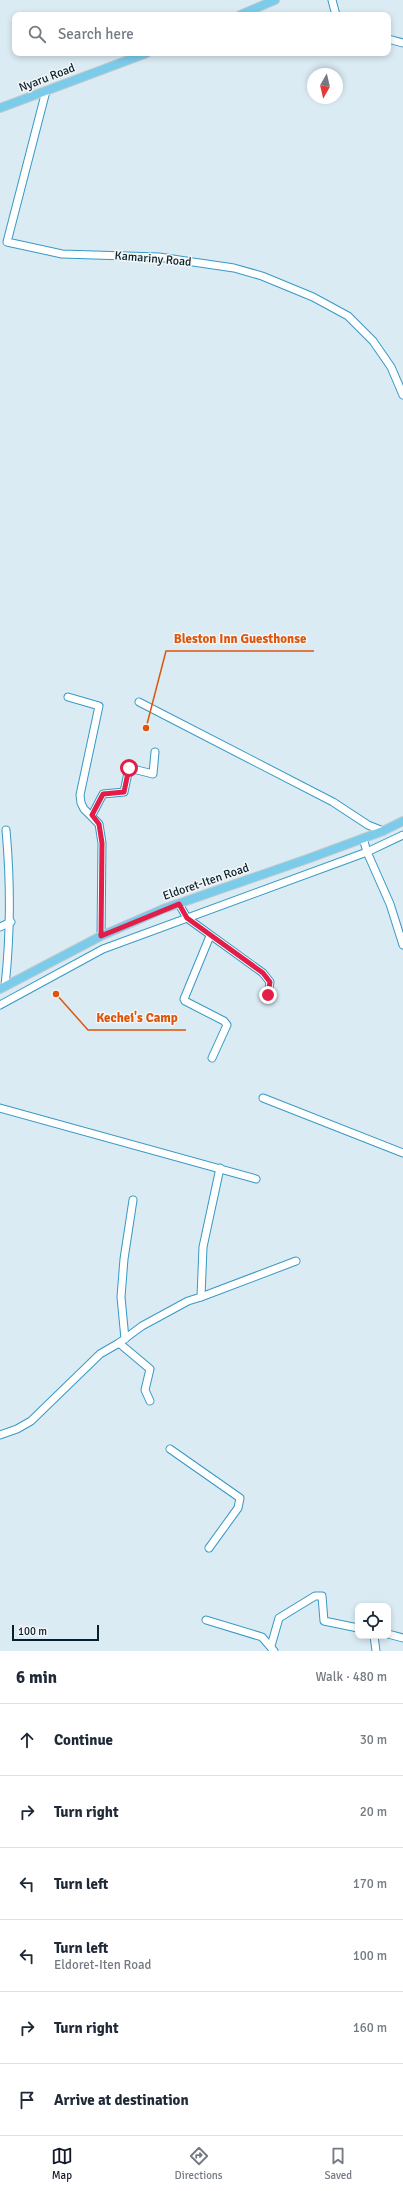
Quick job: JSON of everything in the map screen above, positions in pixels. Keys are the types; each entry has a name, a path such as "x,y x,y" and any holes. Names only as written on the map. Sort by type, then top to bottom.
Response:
{"main road":[{"path":"247,12 275,0"},
{"name":"Nyaru Road","path":"0,108 139,56"},
{"name":"Eldoret-Iten Road","path":"3,987 101,936 179,904 383,831 403,821"}],"street":[{"path":"332,0 335,12"},
{"path":"391,40 403,43"},
{"name":"Kamariny Road","path":"46,92 7,242 62,254 159,257 234,268 262,276 313,297 348,316 373,341 391,367 403,394"},
{"path":"68,697 99,706 80,795 81,803 99,824 102,843 101,936"},
{"path":"139,702 333,802 368,826 383,831"},
{"path":"92,815 103,794 124,792 129,768 153,774 155,752"},
{"path":"3,987 10,922 11,883 3,843 6,830"},
{"path":"0,1004 103,949 367,852 403,835"},
{"path":"363,838 367,852 390,904 403,945"},
{"path":"179,904 187,918 263,973 270,982 268,995"},
{"path":"0,927 10,922"},
{"path":"210,936 184,1001 227,1025 212,1058"},
{"path":"263,1098 403,1153"},
{"path":"0,1108 256,1179"},
{"path":"202,1297 203,1247 220,1168"},
{"path":"125,1339 121,1297 124,1258 133,1200"},
{"path":"0,1435 17,1429 31,1421 100,1354 119,1344 155,1319 188,1302 296,1261"},
{"path":"119,1344 150,1369 145,1390 150,1401"},
{"path":"170,1449 240,1498 238,1508 209,1548"},
{"path":"272,1649 279,1618 315,1596 322,1596 324,1621 355,1627"},
{"path":"206,1620 262,1637 272,1649"},
{"path":"391,1635 403,1638"},
{"path":"374,1639 376,1651"}],"place":[{"name":"Bleston Inn Guesthonse","path":"146,728"},
{"name":"Kechei's Camp","path":"56,994"}],"route":[{"path":"129,768 124,792 106,792 103,794 100,797 97,809 92,815 99,824 102,843 101,936 163,909 179,904 187,918 263,973 270,982 268,995"}]}
